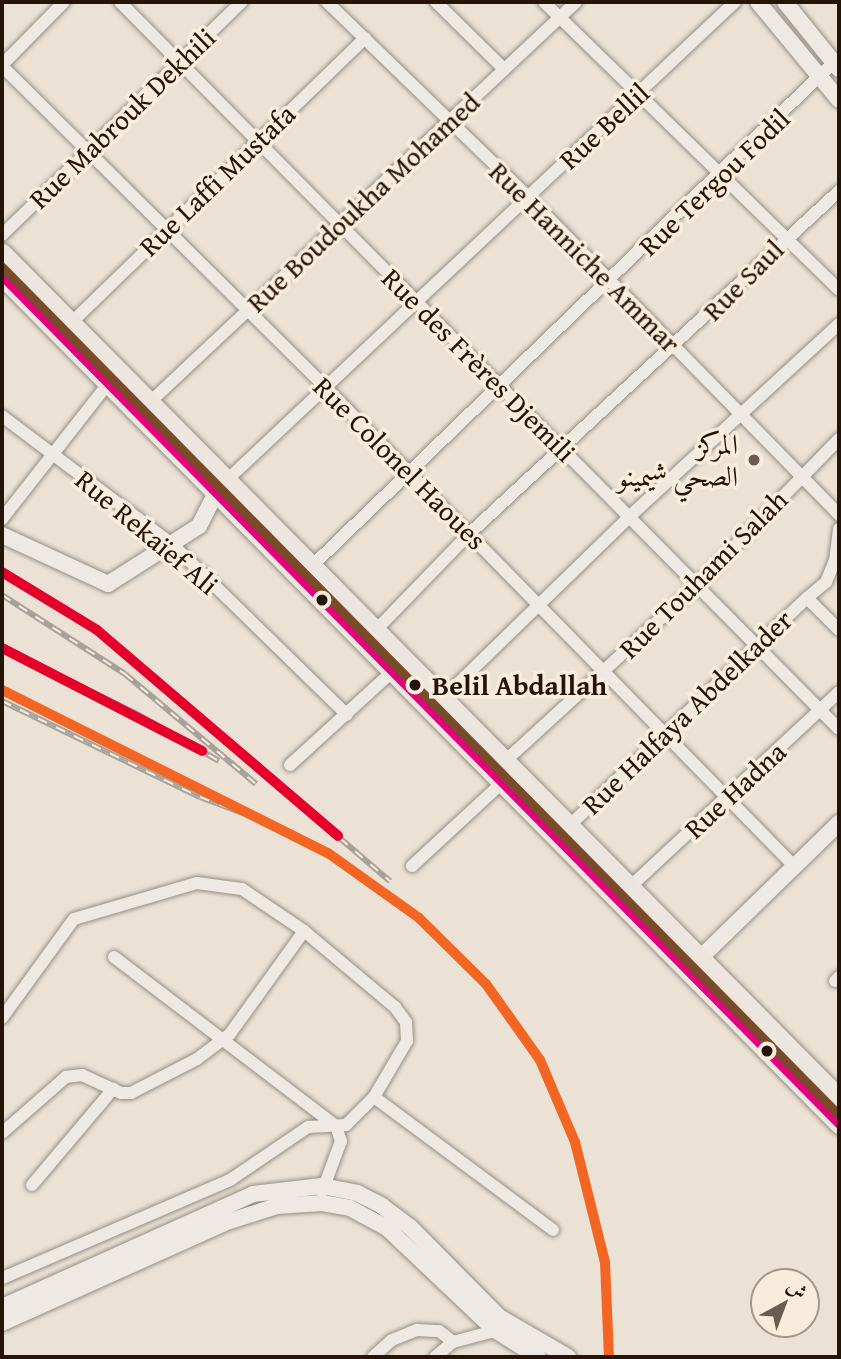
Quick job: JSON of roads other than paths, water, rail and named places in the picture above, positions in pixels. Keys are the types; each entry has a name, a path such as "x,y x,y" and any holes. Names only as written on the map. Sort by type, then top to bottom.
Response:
{"main road":[{"path":"758,2 839,100"},
{"path":"785,2 837,61"},
{"path":"2,253 149,403 222,487 501,785 839,1098"},
{"path":"2,276 108,384 311,566 503,763 630,887 694,963 839,1124"},
{"path":"2,535 108,584 200,526 222,487"},
{"path":"694,963 839,823"},
{"path":"2,1307 253,1194 322,1186 357,1193 382,1206 411,1227 477,1297 520,1332 568,1357"},
{"path":"2,1323 224,1223 277,1206 322,1203 350,1208 387,1228 495,1331 537,1357"}],"street":[{"path":"2,65 64,2"},
{"name":"Rue des Frères Djemili","path":"120,2 839,729"},
{"name":"Rue Mabrouk Dekhili","path":"2,235 242,2"},
{"name":"Rue Hanniche Ammar","path":"327,2 528,197 839,515"},
{"path":"436,2 504,69"},
{"path":"544,2 839,290"},
{"name":"Rue Boudoukha Mohamed","path":"149,403 576,2"},
{"name":"Rue Bellil","path":"222,487 328,390 735,2"},
{"name":"Rue Laffi Mustafa","path":"70,324 165,228 365,38"},
{"name":"Rue Tergou Fodil","path":"311,566 408,471 611,282 837,61"},
{"name":"Rue Colonel Haoues","path":"2,65 328,390 794,866"},
{"name":"Rue Saul","path":"375,631 469,534 675,347 786,237 839,191"},
{"path":"441,700 629,517 839,324"},
{"path":"2,519 108,384"},
{"name":"Rue Rekaïef Ali","path":"2,416 173,545 347,715"},
{"name":"Rue Touhami Salah","path":"503,763 697,585 801,475 839,439"},
{"path":"839,529 835,560 826,582 807,598 839,630"},
{"name":"Rue Halfaya Abdelkader","path":"568,827 663,732 807,598"},
{"path":"290,765 393,671"},
{"name":"Rue Hadna","path":"630,887 839,692"},
{"path":"412,866 501,785"},
{"path":"2,1018 74,919 197,883 242,889 358,972 406,1022 406,1047 374,1097 358,1116 336,1126 308,1127 230,1180 2,1278"},
{"path":"2,1133 66,1077 82,1075 113,1089 137,1090 225,1038 304,932"},
{"path":"114,957 225,1038 336,1126 341,1141 322,1186 322,1203"},
{"path":"32,1185 113,1089"},
{"path":"374,1097 553,1230"},
{"path":"373,1357 392,1340 417,1330 439,1331 453,1342"},
{"path":"435,1357 453,1342 495,1331 520,1332"}],"railway":[{"path":"2,572 97,630 390,881"},
{"path":"2,595 125,674 256,784"},
{"path":"2,648 139,715 219,761"},
{"path":"2,701 200,797 266,822"}],"place":[{"name":"المركز الصحي شيمينو","path":"754,460"},
{"name":"Belil Abdallah","path":"415,685"}]}
